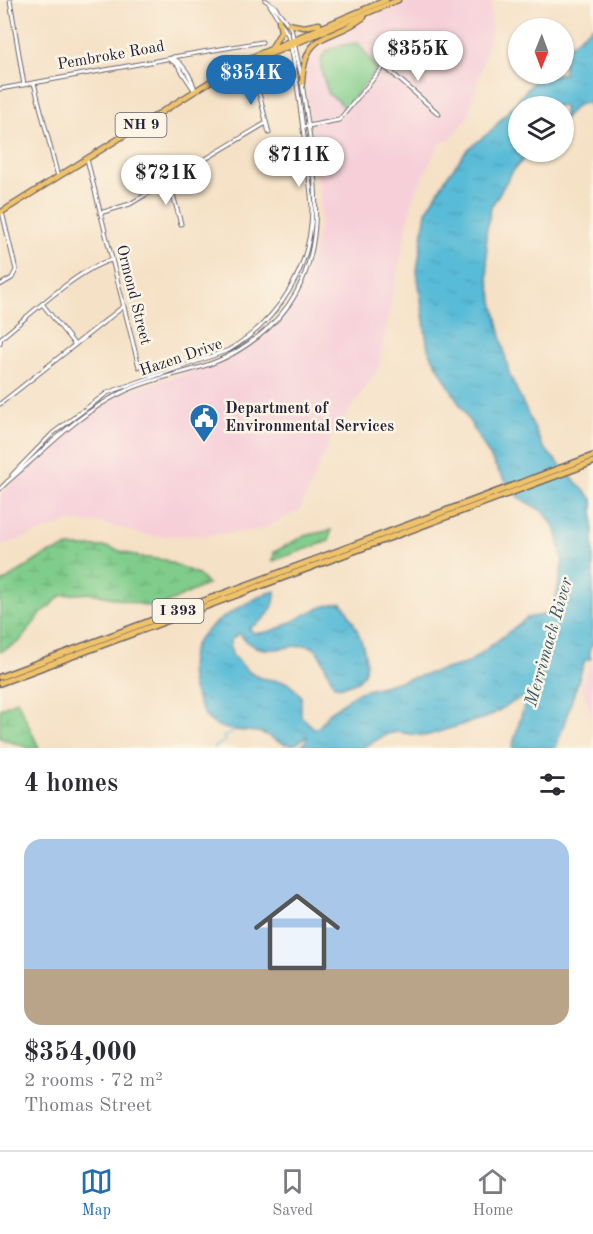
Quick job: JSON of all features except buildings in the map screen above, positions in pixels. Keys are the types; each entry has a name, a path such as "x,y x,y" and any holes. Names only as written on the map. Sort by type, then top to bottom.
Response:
{"highway":[{"path":"573,466 593,455"},
{"name":"I 393","path":"0,683 573,466 593,463"},
{"name":"I 393","path":"0,677 499,494"}],"main road":[{"name":"NH 9","path":"224,73 386,0"},
{"name":"NH 9","path":"1,212 224,73 272,48 398,0"},
{"path":"302,83 305,58 316,42 357,22 370,12"},
{"path":"288,24 310,27 356,13"},
{"path":"272,48 281,32 279,20"},
{"path":"248,64 281,61 290,66 296,76"}],"street":[{"path":"10,0 24,84"},
{"path":"265,0 292,42"},
{"path":"270,6 274,6 288,24 292,42"},
{"path":"303,127 339,120 384,66 412,47 420,37"},
{"name":"Pembroke Road","path":"0,89 262,42"},
{"name":"Hazen Drive","path":"7,482 41,443 97,400 124,386 229,350 273,315 296,279 310,232 312,206 292,42"},
{"name":"Hazen Drive","path":"0,489 71,424 100,404 138,385 231,354 256,337 279,315 304,276 314,245 318,206 302,83 292,42"},
{"path":"167,59 175,59 181,64 194,85 195,91"},
{"path":"384,66 440,114"},
{"path":"247,76 261,70"},
{"path":"254,73 268,133"},
{"path":"34,83 58,177"},
{"path":"100,213 130,204 266,123"},
{"name":"Ormond Street","path":"87,159 139,367"},
{"path":"170,180 181,224"},
{"path":"0,285 12,278 16,270 1,212"},
{"path":"0,343 1,338 83,275 112,260"},
{"path":"44,305 75,345"},
{"path":"0,405 124,306"}],"shaded area":[{"path":"410,0 491,0 492,29 468,118 451,138 439,145 413,196 378,369 331,438 300,510 261,530 212,535 149,536 101,523 69,522 0,546 0,494 72,426 125,392 225,360 260,337 285,311 309,269 320,224 320,195 304,71 307,58 316,44 327,37"},
{"path":"593,657 593,720 581,686"}],"green space":[{"path":"358,43 377,69 344,109 338,100 329,95 322,73 322,57 333,48"},
{"path":"331,530 329,541 273,561 274,552 304,536"},
{"path":"68,547 108,547 139,557 165,560 197,574 208,584 157,608 92,593 62,595 39,616 19,642 0,652 0,584 43,556"},
{"path":"17,700 39,748 28,748 0,738 0,709"}],"water":[{"path":"593,26 593,127 590,105 587,102 574,108 574,96 521,96 531,84 574,84 574,42"},
{"name":"Merrimack River","path":"508,111 508,162 521,162 514,169 491,207 486,234 488,278 509,373 543,447 593,500 593,643 589,651 591,659 585,660 556,748 512,748 524,706 523,699 520,698 488,717 425,736 397,732 387,734 362,748 299,748 306,741 307,736 292,745 261,733 230,730 218,726 205,715 196,697 190,668 194,646 204,633 223,618 266,594 275,591 274,604 260,622 249,628 254,633 276,629 317,609 342,603 353,621 363,646 365,669 361,677 353,683 340,687 335,686 318,653 309,646 259,648 248,643 239,633 230,641 232,655 249,672 260,678 286,682 297,691 301,696 301,716 314,728 319,727 329,713 356,693 468,663 527,618 553,613 563,561 556,529 544,512 518,497 499,472 435,362 428,349 417,271 426,212 446,178 467,150 492,130"}],"waterway":[{"path":"214,748 226,740 223,737 232,733 233,729"}],"place":[{"name":"Department of Environmental Services","path":"204,444"}]}
